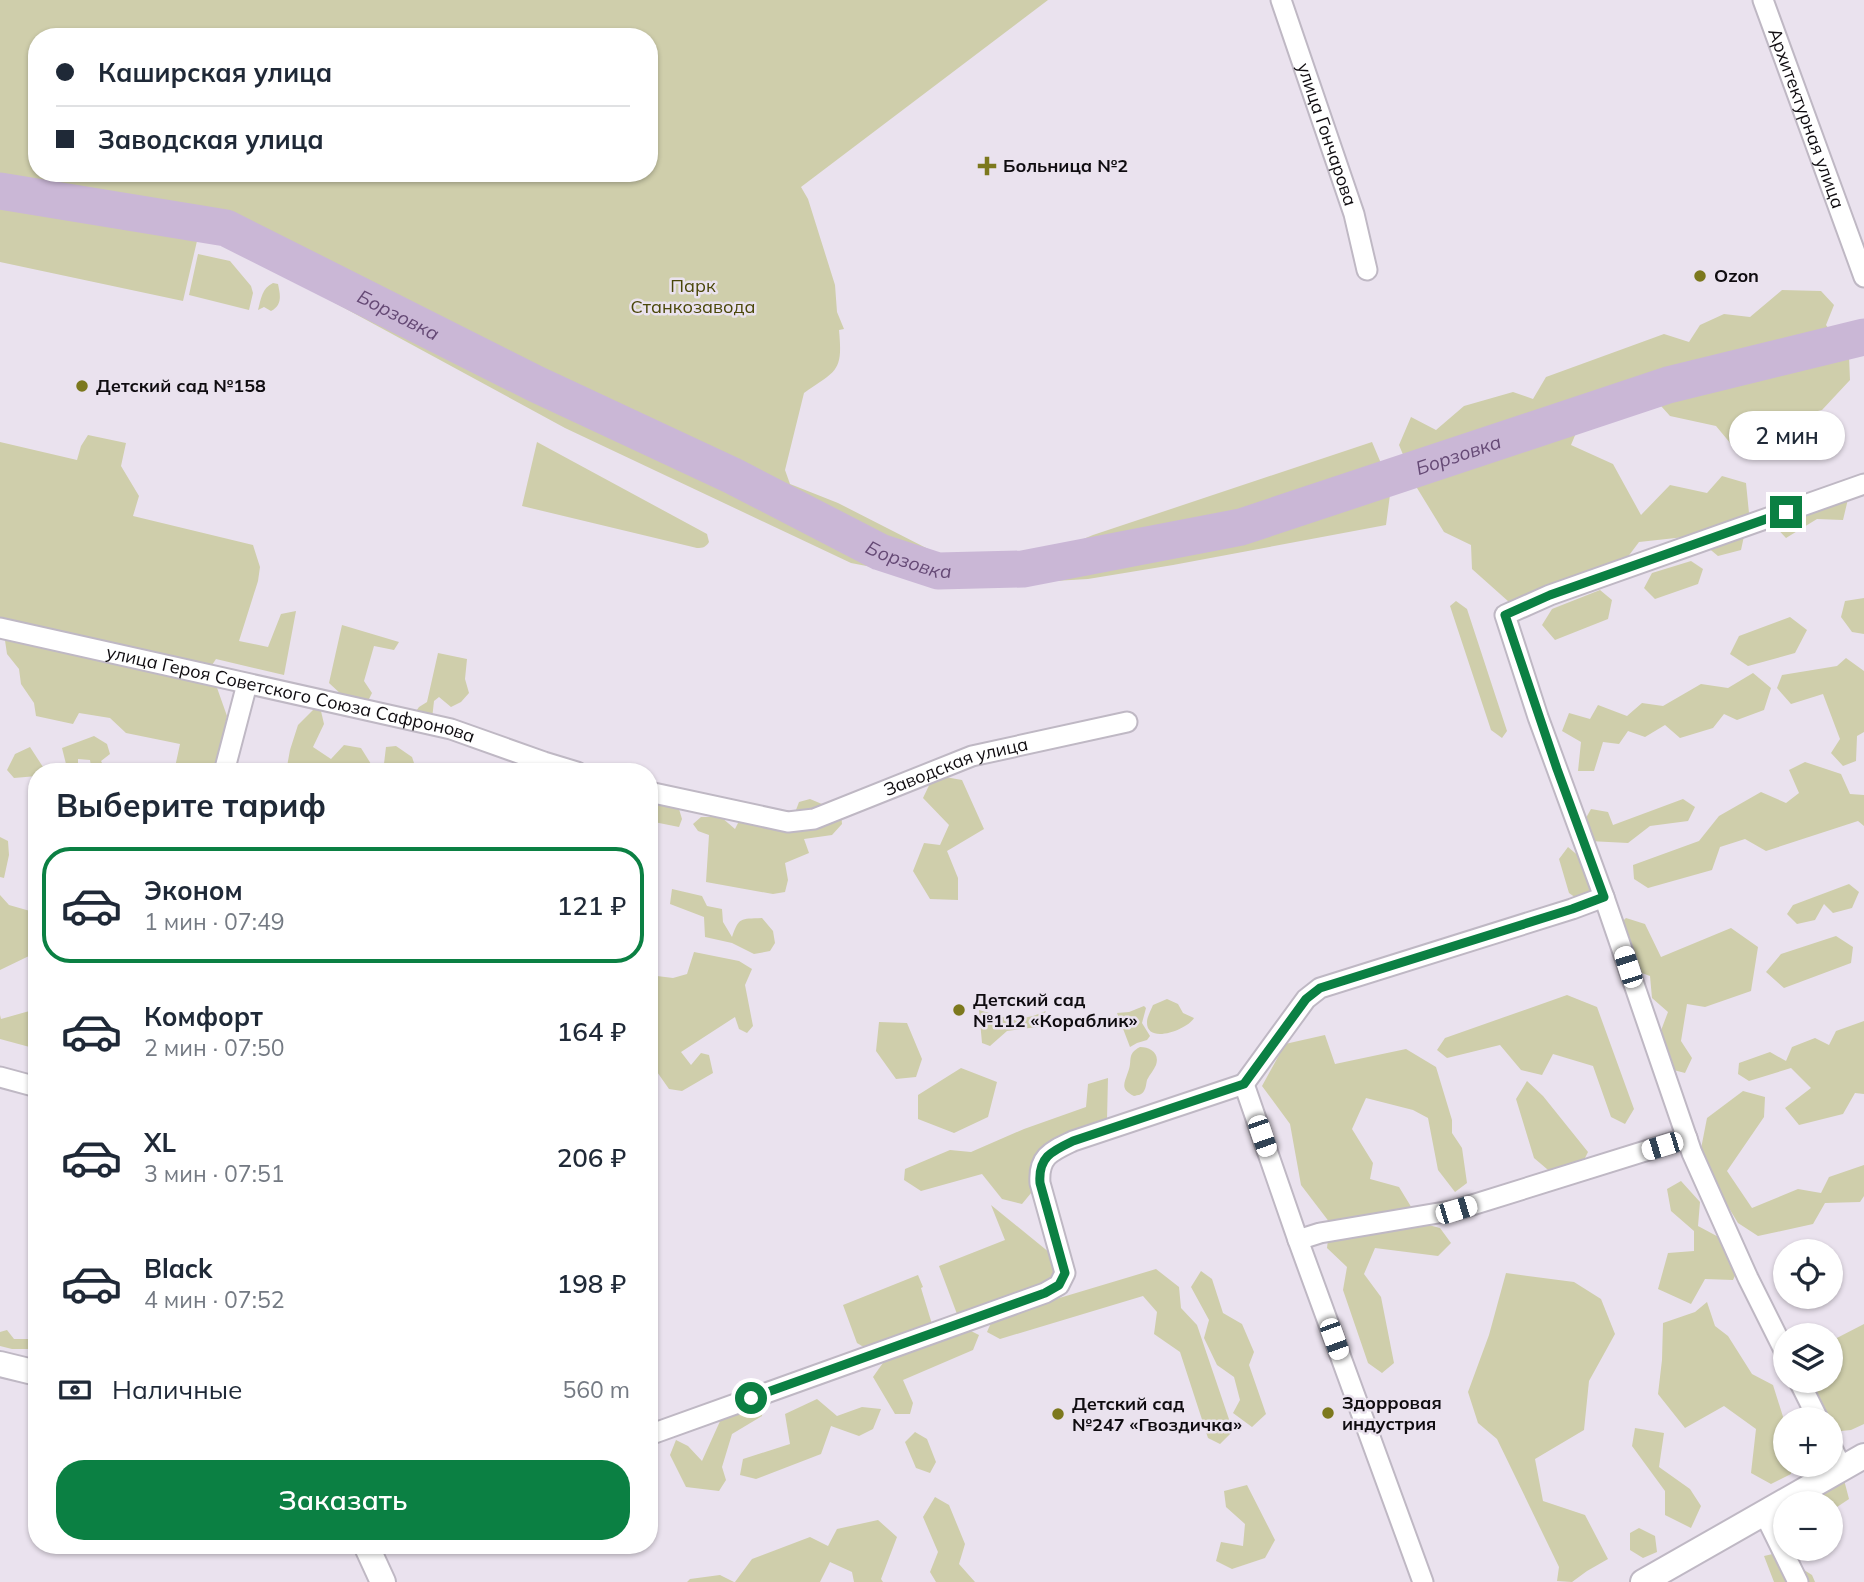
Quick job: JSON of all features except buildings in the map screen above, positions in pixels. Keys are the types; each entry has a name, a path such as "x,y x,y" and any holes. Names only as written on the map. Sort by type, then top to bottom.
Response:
{"street":[{"name":"улица Гончарова","path":"1281,0 1354,214 1367,270"},
{"name":"Архитектурная улица","path":"1763,0 1864,277"},
{"path":"1773,1328 1692,1153 1505,615 1550,595 1864,484"},
{"name":"улица Героя Советского Союза Сафронова","path":"0,628 451,729 533,763"},
{"path":"226,763 247,684"},
{"name":"Заводская улица","path":"658,794 788,822 814,819 972,756 1127,722"},
{"path":"658,1432 1045,1293 1059,1285 1065,1273 1040,1183 1039,1173 1045,1158 1052,1151 1073,1141 1244,1084 1306,999 1320,988 1604,897"},
{"path":"0,1077 28,1085"},
{"path":"1244,1084 1423,1582"},
{"path":"1298,1240 1320,1233 1456,1210 1688,1138"},
{"path":"0,1363 28,1371"},
{"path":"1843,1467 1864,1456"},
{"path":"1643,1582 1826,1477"},
{"path":"1764,1513 1798,1582"},
{"path":"370,1554 383,1582"}],"green space":[{"name":"Парк Станкозавода","path":"0,0 1048,0 801,187 808,199 835,285 837,312 844,329 839,330 840,354 835,369 804,393 785,470 790,484 838,503 936,553 1020,565 1093,535 1372,442 1391,487 1386,525 1088,579 970,586 851,563 565,428 230,246 197,241 183,301 0,262"},
{"path":"198,254 230,261 251,286 253,293 249,310 189,295"},
{"path":"273,283 278,284 279,288 280,299 277,306 271,311 264,307 258,310 264,291"},
{"path":"1782,290 1821,291 1834,305 1826,325 1849,356 1850,380 1822,410 1780,420 1743,415 1747,443 1736,450 1716,426 1670,416 1653,397 1581,421 1571,445 1613,464 1641,515 1670,485 1707,493 1722,476 1746,483 1749,513 1741,550 1718,556 1694,536 1639,542 1624,562 1509,602 1472,569 1471,545 1444,532 1417,488 1399,445 1411,417 1436,430 1464,406 1513,392 1533,399 1546,377 1664,334 1689,342 1700,325 1724,314 1750,317"},
{"path":"88,435 126,443 121,466 139,496 133,516 253,545 260,567 258,581 239,641 268,647 281,614 296,611 284,675 216,659 210,668 227,716 217,763 176,763 180,744 126,733 110,718 79,713 73,724 36,716 34,703 21,684 19,669 7,654 0,619 0,442 77,460"},
{"path":"537,442 707,534 709,542 704,547 697,548 522,506"},
{"path":"1848,499 1843,520 1817,519 1786,538 1772,523"},
{"path":"1691,561 1703,569 1698,584 1655,599 1644,588 1652,573"},
{"path":"1600,590 1612,600 1608,619 1555,640 1542,625 1552,609"},
{"path":"1864,598 1864,634 1852,632 1841,617 1845,601"},
{"path":"1456,601 1467,609 1507,731 1502,738 1491,730 1450,606"},
{"path":"1790,617 1807,630 1795,653 1748,666 1730,654 1739,636"},
{"path":"342,625 399,642 394,650 374,646 364,681 372,693 368,701 342,695 329,683"},
{"path":"438,653 467,659 465,679 469,693 461,702 451,707 439,697 434,701 432,719 414,714 427,702"},
{"path":"1846,658 1864,671 1864,732 1857,736 1856,761 1843,766 1831,753 1840,739 1823,694 1791,704 1777,688 1782,675 1837,666"},
{"path":"1753,673 1771,688 1764,710 1737,720 1724,714 1713,728 1680,738 1665,725 1645,737 1628,731 1619,744 1603,742 1594,771 1578,771 1581,742 1562,731 1569,713 1590,719 1598,705 1627,716 1642,703 1663,706 1701,684 1728,688"},
{"path":"315,708 321,711 324,724 313,747 331,759 344,745 361,748 370,763 288,763 298,725"},
{"path":"94,736 107,744 110,754 102,763 78,759 78,763 66,763 62,748"},
{"path":"396,746 412,757 414,763 384,763 386,747"},
{"path":"30,747 40,763 28,763 28,777 14,778 7,770 15,754"},
{"path":"1805,762 1841,774 1850,794 1864,795 1864,826 1858,821 1766,851 1745,839 1720,847 1712,870 1648,888 1634,879 1633,865 1699,841 1719,816 1761,792 1786,803 1799,793 1789,770"},
{"path":"934,775 962,780 984,829 947,851 958,878 958,900 930,899 913,871 924,843 940,845 949,825 923,798"},
{"path":"810,799 841,812 842,824 832,835 804,839 809,853 785,863 788,880 785,892 773,894 706,882 709,835 698,831 693,824 701,817 721,817 735,829 739,821 793,818 799,802"},
{"path":"1683,799 1695,807 1688,821 1650,826 1628,843 1589,841 1582,825 1591,809 1608,812 1613,825"},
{"path":"658,804 679,809 682,819 679,827 658,823"},
{"path":"0,837 8,841 9,855 4,878 0,877"},
{"path":"1568,847 1581,858 1591,893 1583,903 1569,893 1559,859"},
{"path":"1849,884 1859,892 1852,908 1833,913 1824,904 1815,920 1797,924 1787,914 1793,905"},
{"path":"672,889 702,896 707,906 722,909 723,922 732,937 741,920 762,918 773,931 775,943 770,951 754,954 732,943 705,937 704,917 670,904"},
{"path":"0,895 9,905 28,910 28,956 0,970"},
{"path":"1626,918 1645,924 1661,957 1731,928 1758,947 1751,991 1705,1007 1687,1004 1681,1041 1692,1058 1685,1073 1666,1068 1657,1041 1668,1012 1652,998 1650,976 1623,966 1611,932"},
{"path":"1836,936 1853,947 1851,963 1784,988 1766,972 1781,954"},
{"path":"694,952 739,961 752,969 745,985 753,1026 747,1033 739,1029 735,1017 681,1052 691,1065 701,1053 709,1055 713,1073 682,1091 669,1089 658,1073 658,976 673,978 687,974"},
{"path":"1567,995 1597,1007 1634,1109 1625,1124 1611,1117 1593,1066 1553,1054 1542,1075 1521,1070 1500,1045 1447,1058 1437,1050 1445,1038"},
{"path":"1167,999 1178,1004 1183,1013 1194,1018 1176,1031 1153,1033 1148,1029 1149,1014 1153,1005"},
{"path":"1144,1006 1146,1008 1142,1023 1150,1036 1130,1047 1117,1013"},
{"path":"979,1010 1013,1020 1046,1011 1037,1027 1007,1031 990,1046 982,1043"},
{"path":"28,1011 28,1047 0,1039 0,1015 1,1019"},
{"path":"1864,1021 1864,1094 1855,1093 1843,1114 1799,1125 1785,1108 1811,1088 1791,1068 1749,1081 1738,1074 1739,1063 1770,1052 1786,1061 1792,1047 1815,1038 1829,1045 1836,1031"},
{"path":"879,1022 907,1023 922,1059 916,1077 896,1079 876,1051"},
{"path":"1325,1035 1335,1064 1406,1049 1436,1067 1452,1120 1452,1133 1462,1148 1467,1183 1455,1192 1438,1170 1428,1118 1413,1110 1366,1098 1352,1129 1373,1163 1370,1179 1399,1187 1421,1223 1440,1228 1451,1243 1438,1256 1375,1248 1364,1274 1381,1297 1394,1363 1382,1373 1368,1363 1343,1290 1347,1267 1327,1248 1330,1223 1301,1185 1290,1124 1262,1086 1285,1044"},
{"path":"1140,1047 1153,1051 1157,1061 1145,1089 1140,1095 1134,1096 1127,1091 1124,1083 1131,1055"},
{"path":"961,1068 997,1082 988,1117 954,1133 918,1119 918,1095"},
{"path":"1108,1078 1107,1119 1088,1147 1030,1164 1036,1187 1022,1204 1002,1199 982,1174 921,1191 904,1180 905,1169 950,1150 971,1152 1024,1129 1086,1107 1088,1084"},
{"path":"1527,1081 1543,1096 1588,1152 1579,1170 1554,1175 1534,1158 1516,1099"},
{"path":"1743,1091 1765,1097 1764,1117 1727,1171 1752,1208 1798,1189 1821,1193 1829,1177 1864,1165 1864,1196 1860,1202 1825,1203 1813,1224 1758,1236 1738,1223 1699,1159 1707,1118"},
{"path":"1681,1181 1700,1202 1698,1226 1726,1241 1739,1267 1733,1280 1705,1279 1691,1304 1658,1289 1668,1253 1694,1251 1694,1231 1671,1211 1667,1189"},
{"path":"991,1205 1050,1253 1055,1267 1054,1274 1049,1283 961,1315 957,1314 939,1266 1005,1240"},
{"path":"1156,1269 1179,1287 1181,1308 1197,1325 1233,1431 1220,1444 1208,1438 1180,1352 1154,1334 1157,1312 1143,1296 1000,1339 987,1332 993,1318"},
{"path":"1201,1271 1212,1279 1223,1313 1242,1324 1254,1352 1249,1365 1266,1414 1252,1427 1233,1413 1240,1400 1234,1377 1217,1365 1204,1338 1209,1320 1191,1287"},
{"path":"1506,1273 1574,1282 1601,1299 1615,1334 1589,1381 1584,1430 1535,1459 1543,1501 1585,1515 1608,1559 1572,1582 1557,1581 1559,1567 1497,1439 1478,1423 1468,1392 1489,1335"},
{"path":"918,1275 932,1324 874,1347 857,1343 843,1305"},
{"path":"1707,1302 1715,1326 1728,1336 1752,1374 1773,1385 1773,1393 1776,1393 1780,1407 1773,1407 1773,1477 1785,1477 1771,1484 1751,1473 1756,1429 1724,1406 1685,1428 1658,1394 1663,1323 1695,1312"},
{"path":"1864,1324 1864,1424 1843,1431 1843,1407 1817,1407 1810,1393 1843,1393 1843,1335"},
{"path":"965,1328 979,1335 973,1350 903,1380 913,1403 910,1414 895,1414 873,1377 885,1360"},
{"path":"7,1330 14,1339 28,1339 28,1349 0,1346 0,1332"},
{"path":"817,1399 837,1416 862,1407 881,1409 873,1429 859,1436 831,1426 821,1454 756,1479 740,1475 743,1459 790,1444 785,1414"},
{"path":"750,1403 763,1405 762,1416 732,1434 722,1467 726,1480 719,1491 686,1487 670,1455 676,1440 688,1446 702,1461 721,1419"},
{"path":"1635,1428 1664,1433 1659,1467 1690,1489 1701,1506 1691,1528 1665,1515 1665,1491 1632,1446"},
{"path":"915,1432 927,1439 936,1462 930,1473 916,1468 905,1442"},
{"path":"1843,1476 1849,1499 1843,1503 1843,1491 1817,1491"},
{"path":"1247,1485 1275,1540 1265,1558 1232,1569 1216,1561 1221,1542 1243,1546 1245,1524 1226,1507 1224,1491"},
{"path":"935,1497 949,1505 965,1544 959,1564 975,1582 936,1582 930,1572 938,1552 923,1517"},
{"path":"878,1520 897,1537 881,1579 883,1582 854,1582 852,1572 830,1562 820,1582 735,1582 752,1559 810,1537 828,1546 837,1529"},
{"path":"1639,1528 1655,1536 1657,1552 1643,1558 1630,1550 1630,1533"},
{"path":"1773,1554 1773,1561 1790,1561 1812,1575 1815,1582 1774,1582 1764,1556"},
{"path":"720,1575 734,1582 687,1582 690,1579"}],"waterway":[{"name":"Борзовка","path":"0,191 226,228 536,384 733,476 880,552 938,571 1023,569 1241,527 1668,385 1864,337"}],"place":[{"name":"Больница №2","path":"987,166"},
{"name":"Ozon","path":"1700,276"},
{"name":"Детский сад №158","path":"82,386"},
{"name":"Детский сад №112 «Кораблик»","path":"959,1010"},
{"name":"Здорровая индустрия","path":"1328,1413"},
{"name":"Детский сад №247 «Гвоздичка»","path":"1058,1414"}],"route":[{"path":"751,1398 947,1329 1045,1293 1059,1285 1065,1273 1040,1183 1039,1173 1045,1158 1052,1151 1073,1141 1244,1084 1306,999 1320,988 1604,897 1505,615 1550,595 1786,512"}]}
